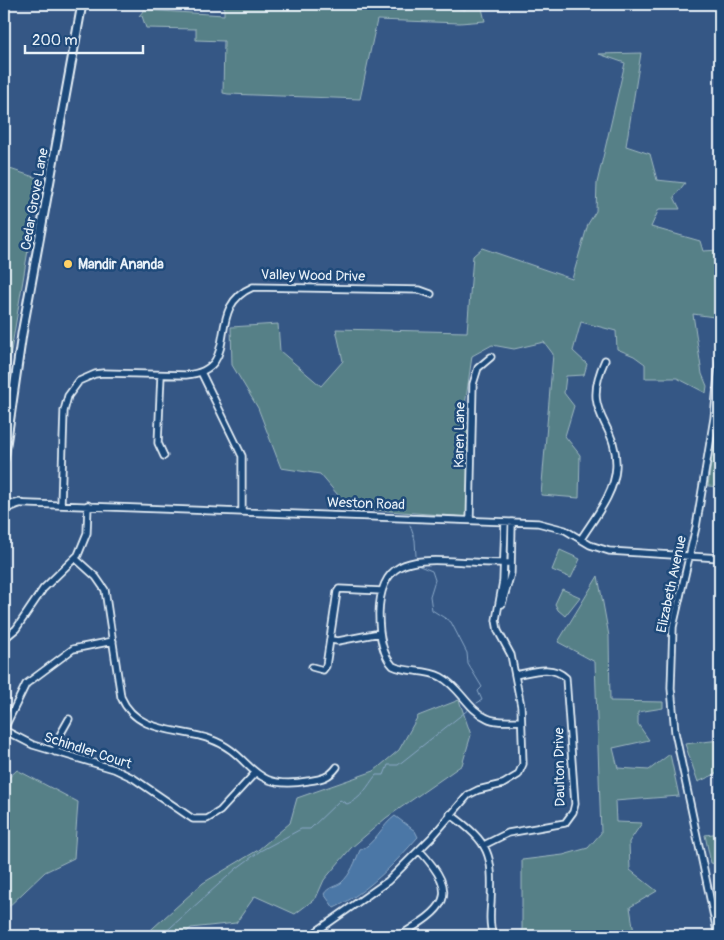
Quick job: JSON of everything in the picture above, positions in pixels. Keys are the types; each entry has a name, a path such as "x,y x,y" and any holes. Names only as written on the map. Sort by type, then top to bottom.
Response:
{"main road":[{"name":"Cedar Grove Lane","path":"4,459 22,334 82,4"},
{"path":"4,509 19,503"}],"street":[{"name":"Valley Wood Drive","path":"201,372 209,369 220,353 226,311 236,296 253,287 420,290 431,294"},
{"name":"Elizabeth Avenue","path":"718,936 672,711 673,627 690,556 714,418 720,354"},
{"name":"Karen Lane","path":"470,520 473,384 478,368 491,357"},
{"path":"581,539 607,498 615,476 615,451 599,413 596,399 597,380 605,360"},
{"path":"61,504 64,411 72,389 79,381 95,374 186,375 201,372 242,456 242,511"},
{"path":"160,374 158,443 164,456"},
{"name":"Weston Road","path":"4,503 470,520 551,525 565,530 597,548 609,551 720,558"},
{"path":"4,638 16,629 44,589 75,558 85,541 88,505"},
{"path":"313,936 317,931 382,886 420,851 468,795 504,784 518,775 523,764 521,721 515,675 511,655 498,631 496,620 502,590 503,563 509,522"},
{"path":"496,620 507,592 510,563 509,522"},
{"path":"674,555 682,563 686,573"},
{"path":"75,558 96,577 105,590 121,697 126,708 144,723 210,740 230,749 255,773 273,783 288,784 331,776 337,767"},
{"path":"510,563 416,560 403,564 392,573 382,591 379,611 380,633 386,656 393,666 431,672 442,677 455,686 477,712 488,719 521,721"},
{"path":"312,667 323,670 326,666 339,589 382,591"},
{"path":"331,640 338,642 380,633"},
{"path":"4,729 26,684 73,648 113,642"},
{"name":"Daulton Drive","path":"484,845 508,833 565,823 573,812 575,804 566,678 561,673 551,670 515,675"},
{"path":"55,752 60,735 69,719"},
{"name":"Schindler Court","path":"4,729 32,744 114,770 133,778 193,819 207,819 220,811 255,773"},
{"path":"450,814 474,833 484,845 491,860 490,921 493,936"},
{"path":"399,936 431,917 439,908 443,896 440,875 420,851"}],"green space":[{"path":"224,4 442,4 465,10 466,4 481,4 485,21 460,23 377,20 360,99 228,94 223,93 224,41 196,40 196,29 146,28 142,16 139,16 144,10 224,15"},
{"path":"641,53 626,146 650,154 657,180 685,183 674,197 680,209 659,209 651,227 700,241 703,251 720,250 714,317 693,314 702,374 707,386 706,393 677,378 645,378 645,364 634,356 617,349 616,331 581,322 573,351 587,364 584,375 566,376 564,393 574,406 565,436 580,455 579,498 541,495 553,354 544,342 514,349 492,345 472,356 464,413 469,442 468,517 349,508 320,474 281,468 258,408 232,365 231,327 278,324 280,351 321,386 343,361 336,329 467,332 473,256 482,248 572,279 588,224 596,211 597,183 625,63 599,54"},
{"path":"4,167 40,179 4,393"},
{"path":"720,398 720,487 708,486"},
{"path":"560,550 580,559 571,578 552,570"},
{"path":"598,576 609,636 610,701 663,702 663,708 638,712 638,724 649,740 613,748 618,768 649,770 670,754 679,796 615,801 616,822 642,823 629,842 630,870 657,891 630,907 634,933 649,936 522,936 522,860 563,855 588,848 601,833 595,662 558,642"},
{"path":"562,589 580,597 565,616 558,610 555,604"},
{"path":"459,700 471,735 462,765 386,818 351,848 324,880 316,898 295,914 255,896 236,923 191,928 182,936 144,936 203,883 258,850 290,823 297,798 374,771 399,750 418,716"},
{"path":"720,740 720,772 698,782 685,744"},
{"path":"17,770 78,802 74,858 45,872 4,911 4,782"},
{"path":"720,833 720,865 711,863 705,835"}],"water":[{"path":"395,816 415,831 418,837 369,886 334,908 324,894 327,890 341,883 352,868 360,850 370,844"}],"waterway":[{"path":"410,525 415,540 416,556"},
{"path":"417,565 432,571 435,580 430,596 432,610 451,622 467,653 468,664 482,687 478,691 482,700 477,703"},
{"path":"161,936 237,868 260,851 301,829 310,829 340,800 347,804 357,799 376,775 384,775 388,765 398,765 469,709"}],"place":[{"name":"Mandir Ananda","path":"68,264"}]}
